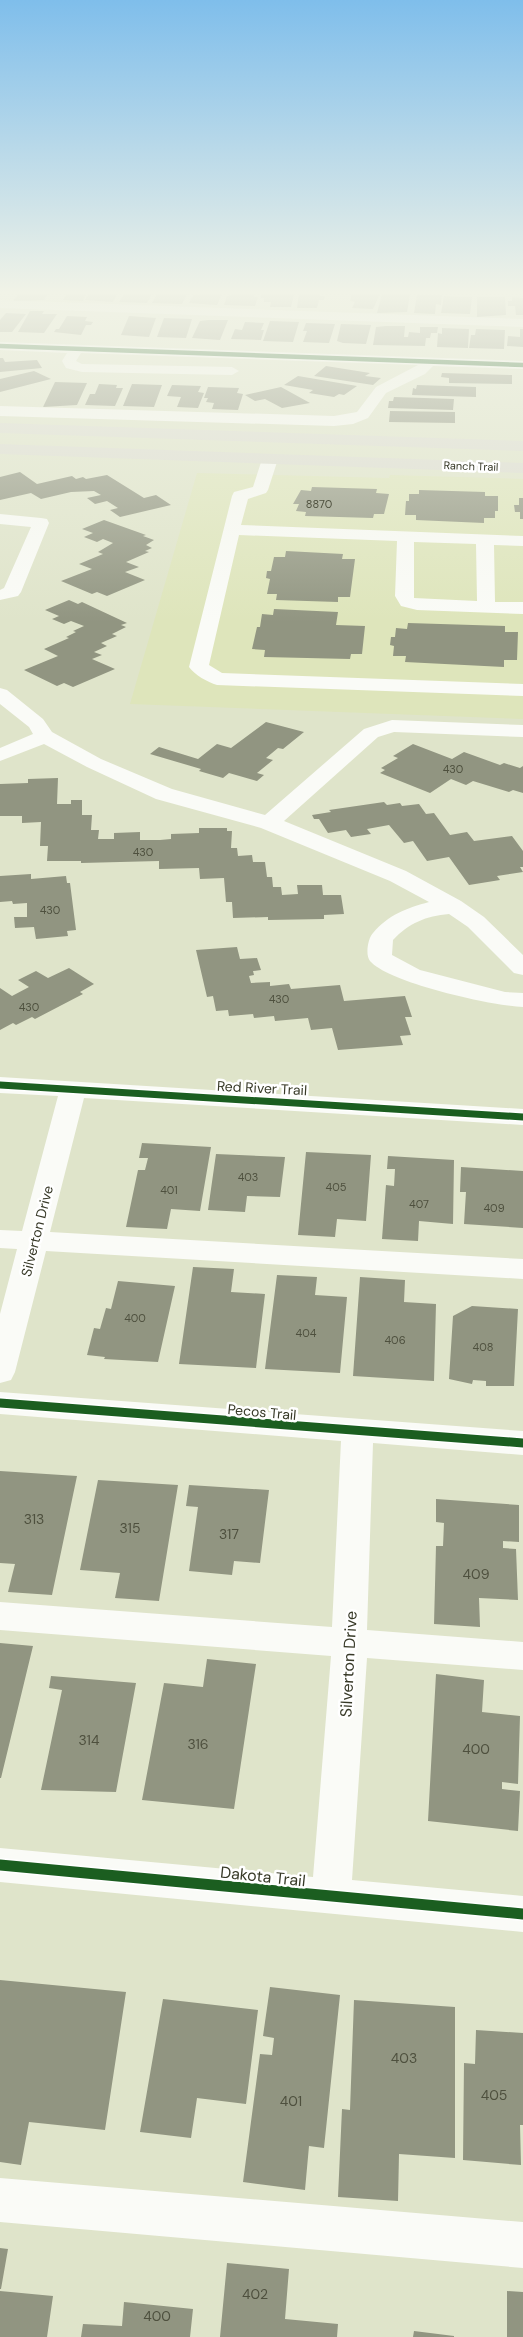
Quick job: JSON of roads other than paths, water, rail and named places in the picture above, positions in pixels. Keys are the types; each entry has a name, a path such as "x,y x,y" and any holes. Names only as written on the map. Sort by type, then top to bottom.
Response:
{"main road":[{"name":"Ranch Trail","path":"0,428 523,446"},
{"path":"270,459 277,437"},
{"name":"Ranch Trail","path":"0,449 523,468"}],"street":[{"path":"0,410 334,421 353,419 363,415 370,403"},
{"path":"270,459 260,490 240,496 199,667 217,679 523,690"},
{"path":"0,519 41,523 12,592 0,595"},
{"path":"232,530 523,541"},
{"path":"406,536 404,596 407,602 417,605 523,608"},
{"path":"486,540 486,607"},
{"path":"0,694 36,724 45,736 94,764 164,794 269,823 398,876 453,906 476,922 523,968"},
{"path":"269,823 371,733 380,729 392,726 523,731"},
{"path":"0,754 45,736"},
{"path":"453,906 420,910 396,922 380,938 380,958 411,975 505,999 523,1000"},
{"name":"Red River Trail","path":"0,1085 523,1117"},
{"name":"Silverton Drive","path":"0,1372 73,1090"},
{"path":"0,1239 523,1268"},
{"name":"Pecos Trail","path":"0,1403 357,1432 523,1443"},
{"name":"Silverton Drive","path":"331,1897 349,1643 357,1432"},
{"path":"0,1616 523,1656"},
{"name":"Dakota Trail","path":"0,1865 523,1914"},
{"path":"0,2200 523,2245"}]}
